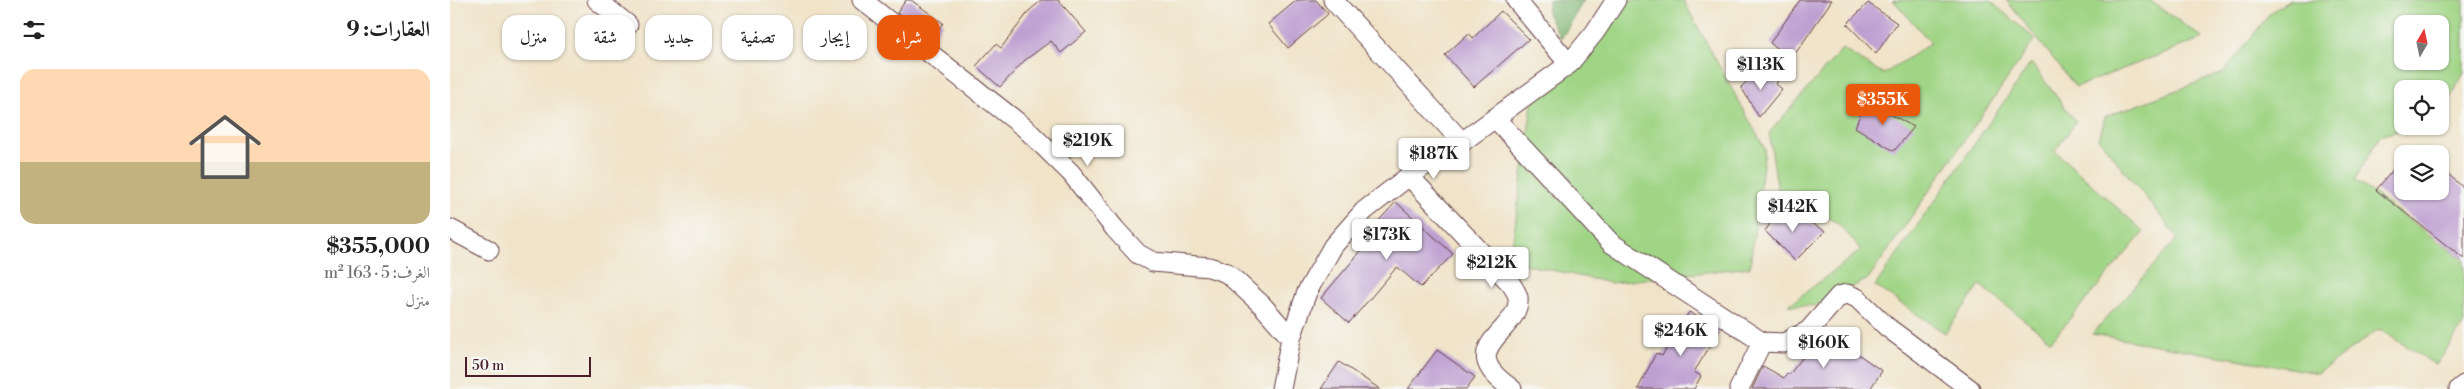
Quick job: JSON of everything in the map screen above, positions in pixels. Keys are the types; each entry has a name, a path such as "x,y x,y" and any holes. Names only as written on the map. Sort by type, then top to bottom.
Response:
{"street":[{"path":"597,0 616,15"},
{"path":"862,0 1025,128 1071,173 1115,229 1138,254 1153,262 1209,267 1227,273 1257,300 1291,338"},
{"path":"1333,0 1462,142"},
{"path":"1516,0 1569,64"},
{"path":"1281,389 1291,338 1307,292 1333,246 1364,212 1409,176 1462,142 1569,64 1595,32 1616,0"},
{"path":"1495,118 1611,243 1762,342 1784,343 1808,331 1840,296 1847,294 1857,298 1886,327 1970,389"},
{"path":"1409,176 1511,284 1518,297 1515,312 1494,338 1486,355 1488,368 1499,380 1512,389"},
{"path":"450,230 489,250"},
{"path":"1739,389 1762,342"},
{"path":"2459,389 2464,385"}],"green space":[{"path":"1549,0 1584,0 1561,39 1547,13"},
{"path":"1616,0 1683,0 1765,149 1750,267 1611,283 1510,261 1532,104"},
{"path":"1893,0 1989,0 2035,39 1868,279 1815,306 1789,305 1861,250 1838,223 1778,193 1769,133 1842,49 1884,74 1931,43"},
{"path":"2006,0 2149,0 2203,38 2076,87"},
{"path":"2290,0 2464,0 2464,73 2449,100 2449,80 2394,80 2394,132 2380,136 2355,180 2464,260 2464,324 2436,365 2379,329 2318,373 2092,334 2178,238 2099,139 2105,117 2223,73 2271,12"},
{"path":"2031,63 2076,122 2055,151 2144,232 2051,341 1980,285 1945,333 1875,286"}],"building":[{"path":"906,0 911,0 932,15 900,15 897,13"},
{"path":"1042,0 1058,0 1086,32 1061,53 1051,41 1025,60 1000,87 976,66 996,44 1001,48 1030,10"},
{"path":"1297,0 1316,0 1328,14 1288,48 1268,24"},
{"path":"1800,0 1832,0 1791,60 1770,43"},
{"path":"1868,3 1897,23 1876,54 1847,24"},
{"path":"1501,11 1529,39 1474,87 1445,55 1469,33 1473,38"},
{"path":"1761,68 1778,80 1776,84 1782,89 1759,117 1741,87"},
{"path":"1866,101 1914,127 1894,151 1855,127"},
{"path":"2394,169 2394,200 2449,200 2449,175 2464,188 2464,259 2376,190"},
{"path":"1396,202 1453,254 1421,287 1397,267 1349,323 1321,298 1366,245 1359,242"},
{"path":"1782,207 1825,231 1795,261 1765,231"},
{"path":"1689,312 1720,330 1694,372 1701,376 1694,389 1638,389 1656,353 1662,356"},
{"path":"1824,330 1882,371 1870,389 1752,389 1763,366 1784,378 1787,373 1789,375"},
{"path":"1437,350 1475,377 1466,389 1408,389"},
{"path":"1339,362 1380,389 1321,389"}]}
